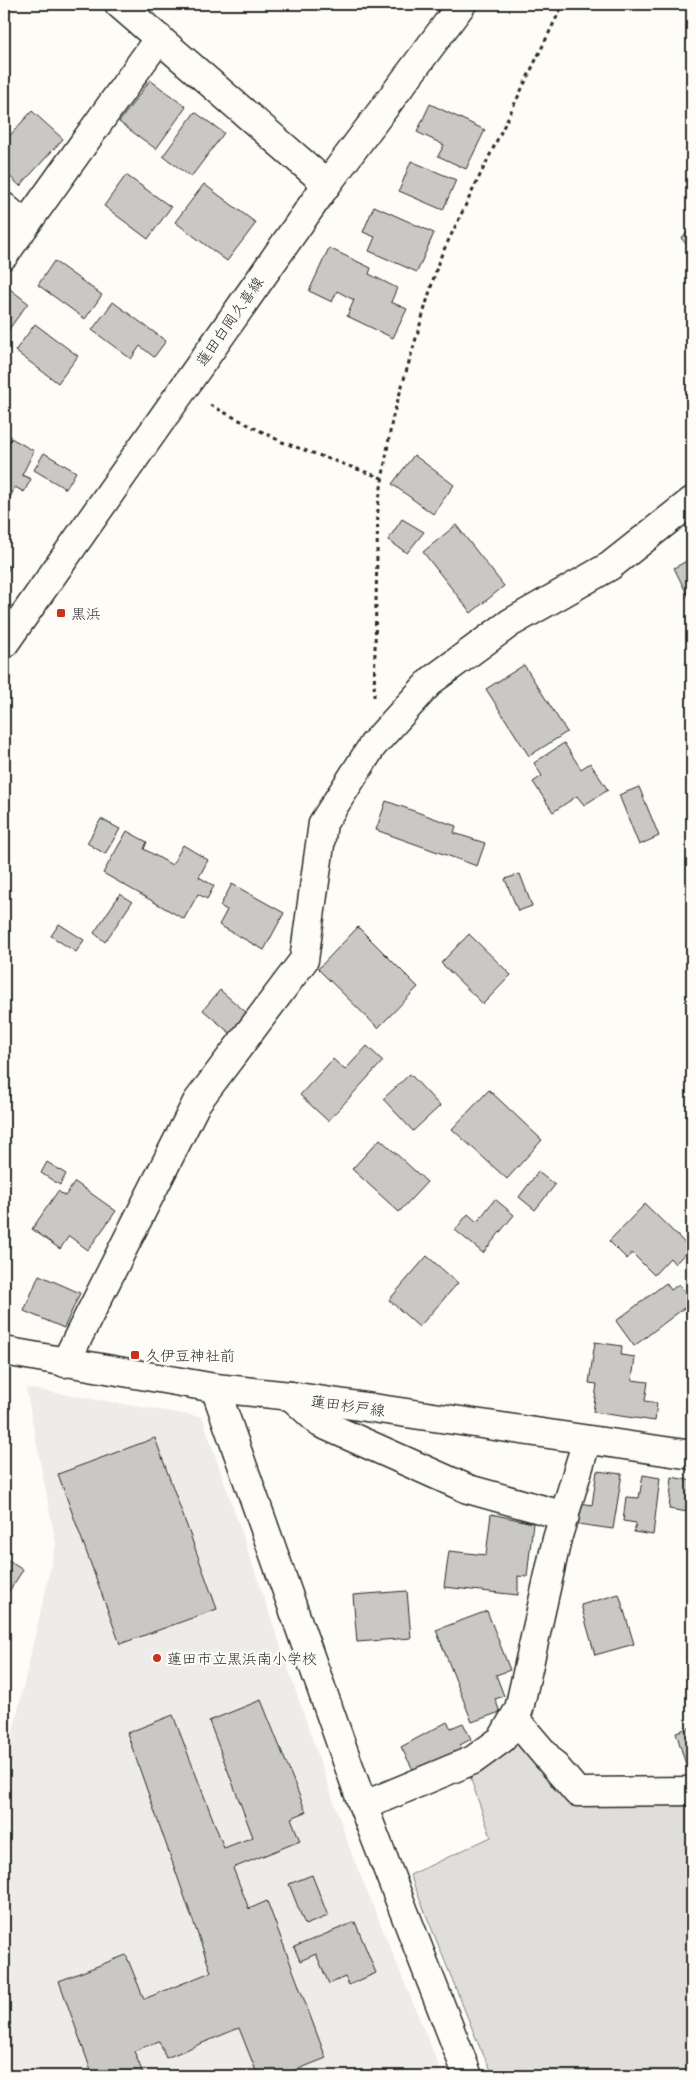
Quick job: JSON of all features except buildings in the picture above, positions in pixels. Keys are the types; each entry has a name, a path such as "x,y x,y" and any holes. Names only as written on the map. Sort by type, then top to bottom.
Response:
{"street":[{"path":"119,4 327,184"},
{"name":"蓮田白岡久喜線","path":"4,644 180,390 327,184 462,4"},
{"path":"4,255 159,38"},
{"path":"4,207 25,225"},
{"path":"65,1363 197,1102 304,960 323,823 373,745 432,680 510,623 610,566 692,501"},
{"name":"蓮田杉戸線","path":"4,1351 215,1388 291,1396 692,1455"},
{"path":"215,1388 363,1806 468,2076"},
{"path":"291,1396 320,1423 468,1489 565,1516"},
{"path":"363,1806 473,1760 502,1739 519,1709 557,1539 587,1440"},
{"path":"514,1718 577,1792 692,1791"}],"path":[{"path":"373,745 378,506 392,420 439,260 563,4"},
{"path":"180,390 282,442 382,478"}],"shaded area":[{"name":"蓮田市立黒浜南小学校","path":"26,1388 202,1417 352,1855 443,2076 4,2076 4,1771 56,1544"},
{"path":"520,1741 574,1804 692,1806 692,2076 494,2076 480,2048 410,1875 491,1837 469,1774"}],"place":[{"name":"黒浜","path":"61,613"},
{"name":"久伊豆神社前","path":"135,1355"},
{"name":"蓮田市立黒浜南小学校","path":"157,1658"}]}
